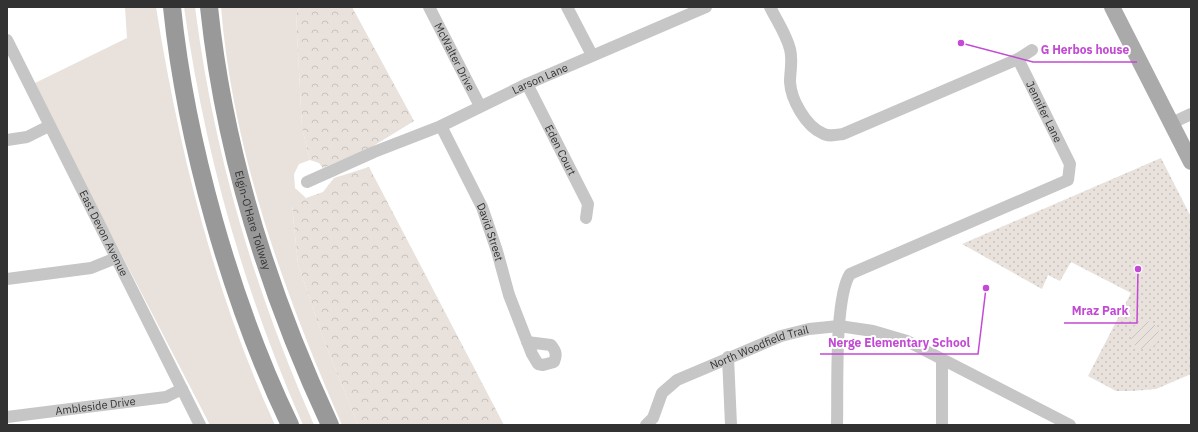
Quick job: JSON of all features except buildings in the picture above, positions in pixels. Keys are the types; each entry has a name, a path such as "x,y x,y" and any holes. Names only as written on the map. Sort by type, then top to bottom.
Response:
{"highway":[{"path":"172,7 190,115 221,242 258,352 290,425"},
{"name":"Elgin-O'Hare Tollway","path":"208,7 226,111 250,211 281,307 302,362 330,425"}],"main road":[{"path":"1112,7 1191,162"}],"street":[{"name":"McWalter Drive","path":"429,7 480,106"},
{"path":"567,7 592,55"},
{"name":"Larson Lane","path":"307,182 374,152 441,126 527,84 706,7"},
{"path":"770,7 786,38 790,50 792,63 790,83 793,94 804,116 814,128 823,134 832,136 843,134 1018,59 1032,50"},
{"name":"East Devon Avenue","path":"7,40 200,425"},
{"name":"Jennifer Lane","path":"839,326 845,282 850,274 1068,180 1070,164 1018,59"},
{"name":"Eden Court","path":"527,84 588,204 586,218"},
{"path":"1172,123 1191,114"},
{"path":"7,140 27,137 49,126"},
{"name":"David Street","path":"441,126 482,207 497,251 509,295 527,342"},
{"path":"7,279 91,268 116,258"},
{"path":"837,425 839,326"},
{"name":"North Woodfield Trail","path":"646,425 653,418 662,393 672,383 728,357 781,336 809,329 839,326 892,336 924,349 1049,420 1070,425"},
{"path":"728,357 731,425"},
{"path":"942,360 942,425"},
{"name":"Ambleside Drive","path":"7,417 166,396 182,389"}],"green space":[{"path":"125,7 156,7 176,114 201,220 234,324 253,375 275,425 210,425 33,84 127,38"},
{"path":"184,7 195,7 213,116 225,169 255,272 292,374 314,425 303,425 262,323 245,272 215,168 203,115"},
{"path":"221,7 300,7 296,14 302,128 310,160 299,164 294,174 295,188 306,198 292,206 298,264 323,338 358,425 342,425 300,324 281,273 249,168 237,115 227,61"},
{"path":"300,7 352,7 414,121 370,148 323,168 319,163 310,160 302,128 296,14"},
{"path":"1161,158 1191,217 1191,374 1156,389 1116,391 1088,376 1131,293 1071,262 1060,281 1048,275 1042,289 962,244"},
{"path":"369,167 504,425 358,425 323,338 298,264 292,205 323,192 334,178"},
{"path":"1145,321 1155,325 1159,335 1155,345 1145,349 1135,345 1131,335 1135,325"}],"place":[{"name":"G Herbos house","path":"961,43"},
{"name":"Mraz Park","path":"1138,269"},
{"name":"Nerge Elementary School","path":"986,288"}]}
